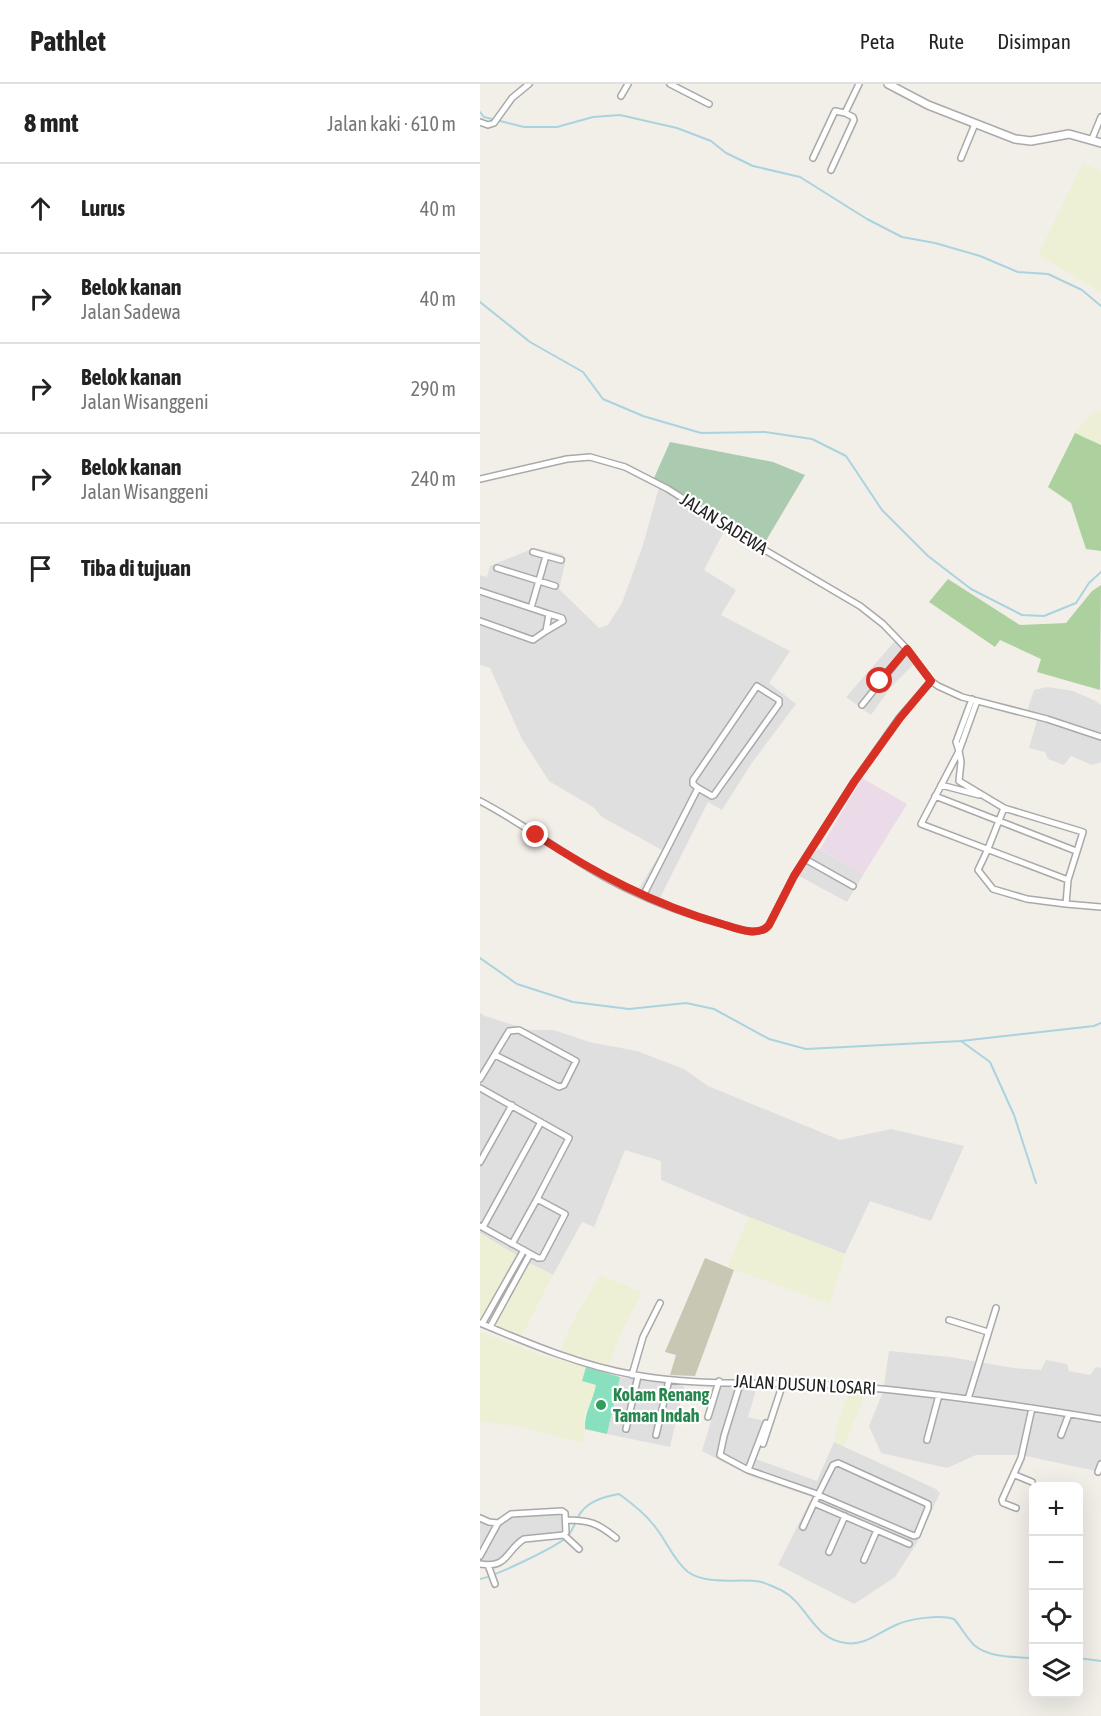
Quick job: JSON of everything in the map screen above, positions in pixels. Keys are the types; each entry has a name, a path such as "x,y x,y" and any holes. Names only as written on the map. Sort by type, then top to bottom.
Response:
{"street":[{"path":"480,122 488,125 494,123 512,98 529,84"},
{"path":"621,96 628,84"},
{"path":"670,84 709,104"},
{"path":"845,113 859,84"},
{"path":"888,84 928,105 1024,140 1069,134 1101,143"},
{"path":"813,158 836,111 853,117 854,120 831,170"},
{"path":"1092,139 1101,117"},
{"path":"961,158 975,124"},
{"name":"JALAN SADEWA","path":"480,479 567,459 590,458 625,467 668,489 767,552 860,606 907,649 931,681"},
{"path":"533,552 561,560"},
{"path":"531,608 546,556"},
{"path":"497,568 555,586"},
{"path":"480,591 562,618 563,621 533,640 480,621"},
{"path":"546,631 549,614"},
{"path":"862,705 907,649"},
{"path":"480,801 606,878 643,896 695,917 759,932 769,925 786,890 860,773 900,718 931,681 946,690 975,700 1047,719 1101,737"},
{"path":"757,686 779,700 779,704 714,795 698,788 693,784 693,780 757,686"},
{"path":"963,792 959,781 961,762 956,742 975,700"},
{"path":"959,751 921,824 1068,880"},
{"path":"959,781 1004,808 1083,832 1068,880 1066,904"},
{"path":"940,785 987,796"},
{"path":"643,896 698,788"},
{"path":"934,796 1076,851"},
{"path":"1004,808 978,870 993,889 1027,899 1101,907"},
{"path":"805,859 853,886"},
{"path":"480,1079 509,1031 516,1029 576,1061 564,1085 559,1087 495,1055"},
{"path":"480,1088 569,1138 512,1244"},
{"path":"480,1162 512,1106"},
{"path":"537,1199 565,1214 542,1258 530,1254 481,1227 541,1122"},
{"path":"481,1324 524,1250"},
{"path":"490,1327 530,1254"},
{"path":"626,1429 644,1337 660,1303"},
{"path":"968,1399 996,1308"},
{"path":"949,1320 988,1332"},
{"name":"JALAN DUSUN LOSARI","path":"481,1324 547,1350 635,1375 669,1380 846,1385 939,1395 1101,1419"},
{"path":"656,1435 669,1380"},
{"path":"708,1416 719,1382"},
{"path":"741,1382 720,1455 747,1470 818,1495 916,1536 929,1506 838,1463 832,1465 818,1495 814,1503 803,1527"},
{"path":"763,1444 783,1383"},
{"path":"927,1440 939,1395"},
{"path":"1016,1508 1002,1501 1021,1458 1032,1408"},
{"path":"1061,1435 1070,1414"},
{"path":"747,1470 766,1423"},
{"path":"1098,1472 1101,1464"},
{"path":"1015,1475 1032,1482"},
{"path":"814,1503 909,1544"},
{"path":"480,1556 498,1522 511,1514 559,1511 565,1513 566,1537"},
{"path":"829,1552 845,1516"},
{"path":"480,1518 489,1522 498,1522"},
{"path":"566,1520 583,1520 596,1524 616,1538"},
{"path":"864,1560 877,1530"},
{"path":"489,1568 505,1560 518,1542 524,1539 566,1537 579,1549"},
{"path":"480,1564 489,1568 495,1582"}],"shaded area":[{"path":"1083,163 1101,173 1101,292 1038,255"},
{"path":"1094,410 1101,412 1101,445 1075,433"},
{"path":"659,487 725,529 704,570 736,590 721,615 790,651 769,683 796,704 751,764 722,810 708,802 658,902 637,892 662,850 602,817 593,807 549,781 522,739 490,668 480,665 480,575 487,577 490,566 534,548 562,554 566,559 559,589 599,628 608,625 622,603 643,545"},
{"path":"895,641 915,663 891,687 871,715 846,697"},
{"path":"1048,687 1073,691 1101,705 1101,762 1092,765 1071,756 1064,765 1048,759 1045,752 1029,748 1038,717 1026,714 1034,690"},
{"path":"862,778 907,804 863,875 820,849"},
{"path":"818,848 863,875 847,902 799,876"},
{"path":"480,1013 529,1030 554,1030 589,1042 637,1051 684,1069 708,1086 840,1140 891,1129 964,1146 931,1221 870,1201 845,1254 661,1180 661,1161 625,1150 594,1227 582,1222 553,1275 529,1263 495,1325 482,1319 518,1257 480,1233"},
{"path":"749,1217 845,1254 830,1304 727,1267"},
{"path":"480,1233 518,1256 482,1319 480,1318"},
{"path":"705,1258 734,1270 695,1376 670,1375 676,1355 665,1352"},
{"path":"529,1263 553,1275 522,1336 495,1325"},
{"path":"600,1275 642,1292 621,1333 609,1365 560,1350 575,1317"},
{"path":"480,1332 543,1356 586,1367 582,1381 596,1385 584,1416 585,1429 582,1443 516,1426 480,1421"},
{"path":"889,1351 1041,1370 1046,1360 1067,1364 1069,1371 1090,1375 1096,1367 1101,1368 1101,1472 1021,1455 976,1455 947,1468 881,1453 869,1426 883,1392"},
{"path":"620,1377 684,1386 670,1447 607,1434"},
{"path":"722,1385 757,1387 748,1417 770,1422 756,1459 817,1481 834,1442 936,1489 940,1493 917,1543 895,1577 854,1604 778,1565 812,1497 750,1476 702,1451"},
{"path":"850,1389 867,1390 844,1446 834,1442 837,1425"},
{"path":"563,1509 567,1511 567,1535 522,1543 510,1558 498,1565 480,1567 480,1514 497,1520 509,1512"}],"green space":[{"path":"1075,433 1101,445 1101,551 1086,549 1071,503 1048,487"},
{"path":"670,442 773,462 805,475 764,544 654,478"},
{"path":"948,579 1020,625 1066,623 1092,591 1101,585 1100,690 1037,672 1041,659 1000,640 995,647 929,602"},
{"name":"Kolam Renang Taman Indah","path":"586,1367 620,1377 607,1434 585,1429 586,1417 596,1385 582,1381"}],"waterway":[{"path":"480,112 484,117 524,127 557,127 593,117 620,115 677,128 711,141 726,153 753,166 800,177 867,219 902,237 935,243 980,256 1018,272 1048,274 1082,290 1101,306"},
{"path":"480,302 530,342 583,372 603,399 643,416 701,433 765,432 812,439 846,456 882,510 928,556 971,589 1022,615 1044,616 1076,603 1089,583 1101,572"},
{"path":"480,958 517,984 573,1002 629,1009 686,1003 714,1009 769,1039 806,1049 961,1041 990,1062 1014,1115 1036,1183"},
{"path":"961,1041 1094,1026 1101,1023"},
{"path":"480,1579 499,1573 562,1541 568,1536 585,1507 619,1494 648,1518 688,1572 704,1579 758,1581 781,1590 798,1604 825,1635 835,1640 846,1643 859,1642 908,1621 933,1617 948,1618 954,1619 971,1642 980,1649 1002,1656 1029,1658"},
{"path":"1083,1659 1101,1661"}],"place":[{"name":"Kolam Renang Taman Indah","path":"601,1405"}],"route":[{"path":"536,835 606,878 662,905 726,926 753,932 763,931 769,925 794,876 854,782 900,718 931,681 907,649 880,681"}]}
